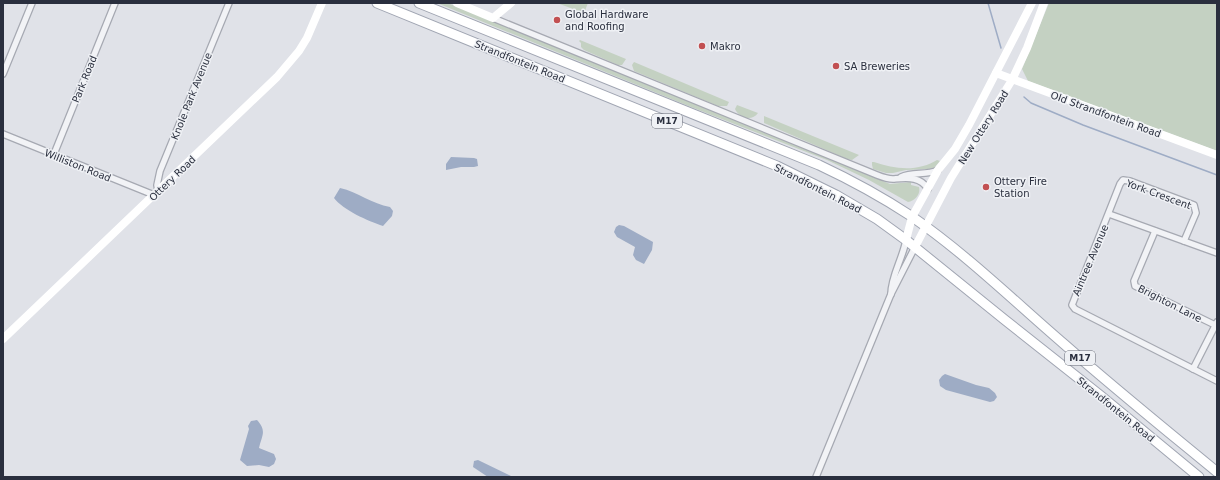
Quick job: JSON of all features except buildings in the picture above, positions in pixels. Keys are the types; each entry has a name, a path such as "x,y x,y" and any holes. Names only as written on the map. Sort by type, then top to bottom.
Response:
{"main road":[{"name":"Strandfontein Road","path":"377,3 777,166 848,201 877,219 915,247 1101,396 1199,477"},
{"name":"Strandfontein Road","path":"419,3 819,165 865,188 912,217 980,271 1105,379 1217,472"}],"street":[{"path":"3,74 32,3"},
{"name":"Park Road","path":"54,154 115,3"},
{"name":"Knole Park Avenue","path":"156,193 160,171 229,3"},
{"name":"Ottery Road","path":"3,339 292,62 306,40 322,3"},
{"path":"457,3 870,172 884,177 918,180 928,189"},
{"path":"493,18 511,3"},
{"name":"New Ottery Road","path":"906,240 912,217 938,170 962,138 1032,3"},
{"name":"New Ottery Road","path":"915,247 951,178 1012,80 1027,48 1044,3"},
{"name":"Old Strandfontein Road","path":"996,73 1217,155"},
{"name":"Williston Road","path":"3,134 156,193"},
{"path":"898,178 907,174 932,172 938,170"},
{"name":"York Crescent","path":"1109,214 1121,182 1126,180 1130,181 1194,205 1196,213 1184,241"},
{"name":"Aintree Avenue","path":"1217,253 1109,214 1072,304 1073,308 1217,381"},
{"name":"Brighton Lane","path":"1155,231 1134,281 1135,286 1216,324"},
{"path":"891,294 891,286 905,248 906,240"},
{"path":"816,477 891,294 915,247"},
{"path":"1194,369 1216,324"}],"green space":[{"path":"437,3 447,3 456,6 890,184 911,182 911,185 919,187 918,195 913,200 908,202 869,180 827,160 691,107"},
{"path":"557,3 588,3 584,13"},
{"path":"1049,3 1217,3 1217,151 1028,81 1022,69"},
{"path":"580,40 626,59 622,65 618,65 584,50 581,47"},
{"path":"634,62 729,102 727,106 718,106 634,71 632,65"},
{"path":"737,105 758,113 749,118 742,117 735,109"},
{"path":"764,116 859,155 852,160 847,159 764,123"},
{"path":"937,160 940,161 934,168 906,170 893,173 886,173 873,169 872,165 872,162 874,162 892,167 910,168 925,166"}],"water":[{"path":"451,157 477,159 478,166 446,170 446,164"},
{"path":"340,188 390,207 393,211 392,216 383,226 356,215 343,207 334,198"},
{"path":"619,225 624,226 653,242 652,250 644,264 636,260 633,255 635,247 617,237 614,232 616,227"},
{"path":"945,374 989,388 997,397 994,401 990,402 946,390 940,386 939,380"},
{"path":"257,420 263,430 259,448 274,454 276,459 274,464 269,467 259,465 247,466 240,460 249,429 248,426 251,421"},
{"path":"478,460 513,477 488,477 473,467 474,461"}],"waterway":[{"path":"988,3 1001,48"},
{"path":"1024,97 1031,103 1083,125 1217,175"}],"place":[{"name":"Global Hardware and Roofing","path":"557,20"},
{"name":"Makro","path":"702,46"},
{"name":"SA Breweries","path":"836,66"},
{"name":"Ottery Fire Station","path":"986,187"}]}
